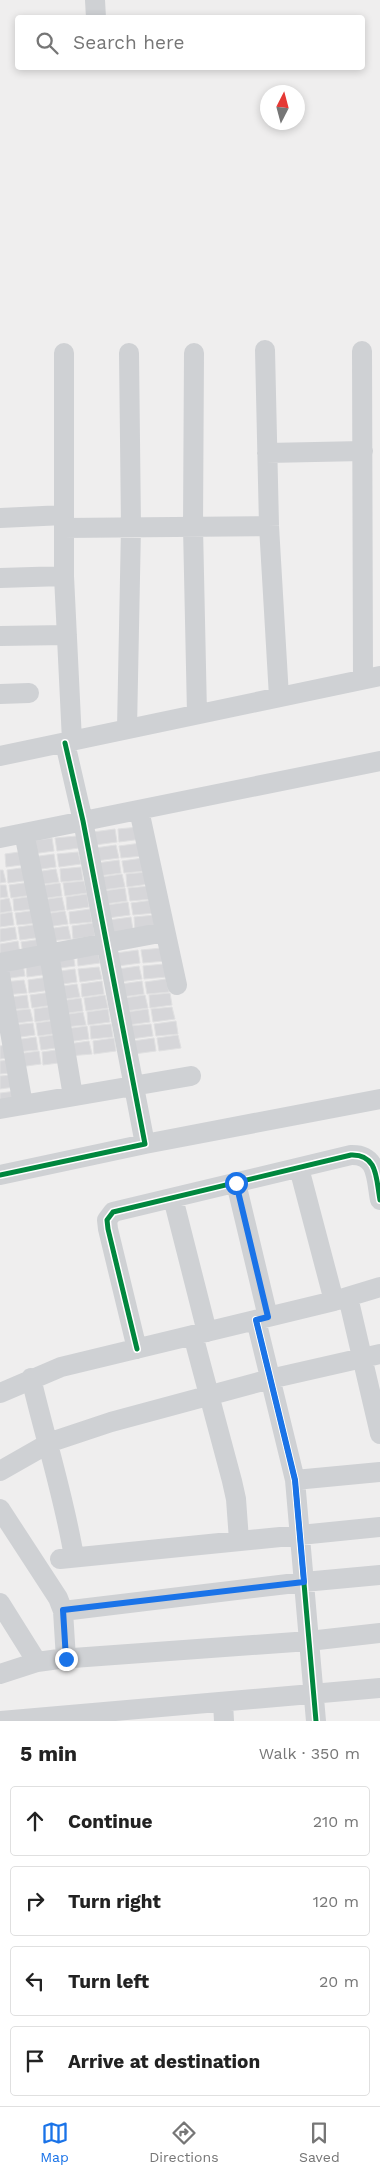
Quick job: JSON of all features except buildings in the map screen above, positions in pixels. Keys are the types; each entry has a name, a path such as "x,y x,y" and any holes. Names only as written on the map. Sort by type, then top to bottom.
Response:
{"street":[{"path":"95,0 96,15"},
{"path":"265,350 269,526 279,697"},
{"path":"0,756 372,677 362,451 362,351"},
{"path":"64,353 64,576 67,635 68,742 145,1144"},
{"path":"127,729 131,527 129,353"},
{"path":"194,353 193,527 197,714"},
{"path":"267,453 362,451"},
{"path":"0,518 131,527 269,526"},
{"path":"0,578 64,576"},
{"path":"0,636 67,635"},
{"path":"0,694 29,693"},
{"path":"0,838 380,761"},
{"path":"139,810 177,985"},
{"path":"24,833 73,1096"},
{"path":"0,963 165,932"},
{"path":"0,975 23,1105"},
{"path":"0,1109 191,1076"},
{"path":"0,1175 145,1144 380,1099"},
{"path":"137,1349 107,1220 113,1212 351,1155 360,1155 368,1158 372,1164 380,1200"},
{"path":"299,1168 341,1299 372,1355 380,1434"},
{"path":"236,1183 262,1319 270,1379 295,1480 316,1721"},
{"path":"173,1198 200,1334 209,1394 236,1498 239,1540"},
{"path":"0,1393 61,1367 262,1319 380,1287"},
{"path":"0,1471 46,1444 111,1422 209,1394 372,1355"},
{"path":"32,1378 46,1444 59,1483 67,1558 380,1526"},
{"path":"295,1480 380,1472"},
{"path":"0,1509 58,1598 63,1610 66,1659"},
{"path":"63,1610 380,1575"},
{"path":"0,1603 37,1662"},
{"path":"0,1674 37,1662 309,1641 380,1633"},
{"path":"0,1720 224,1711 314,1694 380,1688"}],"cycle path":[{"path":"0,1175 145,1144 83,821 65,743"},
{"path":"137,1349 108,1229 107,1220 113,1212 351,1155 360,1156 371,1163 376,1176 380,1200"},
{"path":"256,1320 295,1480 316,1721"}],"route":[{"path":"66,1659 63,1610 304,1582 295,1480 256,1320 268,1317 236,1183"}]}
